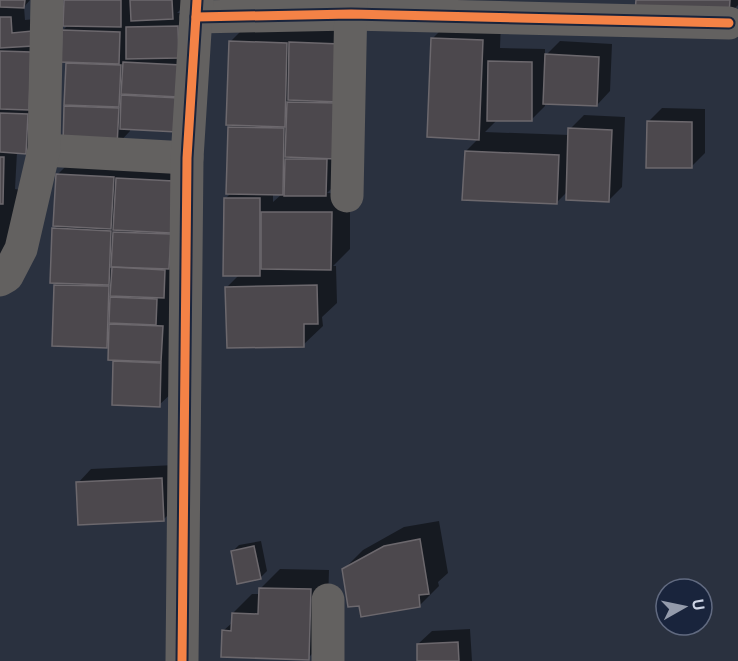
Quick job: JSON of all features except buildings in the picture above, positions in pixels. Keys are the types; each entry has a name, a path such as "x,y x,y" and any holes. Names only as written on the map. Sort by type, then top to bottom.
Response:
{"street":[{"path":"0,280 8,276 21,249 44,150 47,0"},
{"path":"347,196 351,7"},
{"path":"182,661 187,158 196,9 351,7 620,11 729,23"},
{"path":"44,150 187,158"},
{"path":"328,600 328,661"}],"cycle path":[{"path":"182,661 187,158 197,0"},
{"path":"196,17 351,14 729,23"}]}
